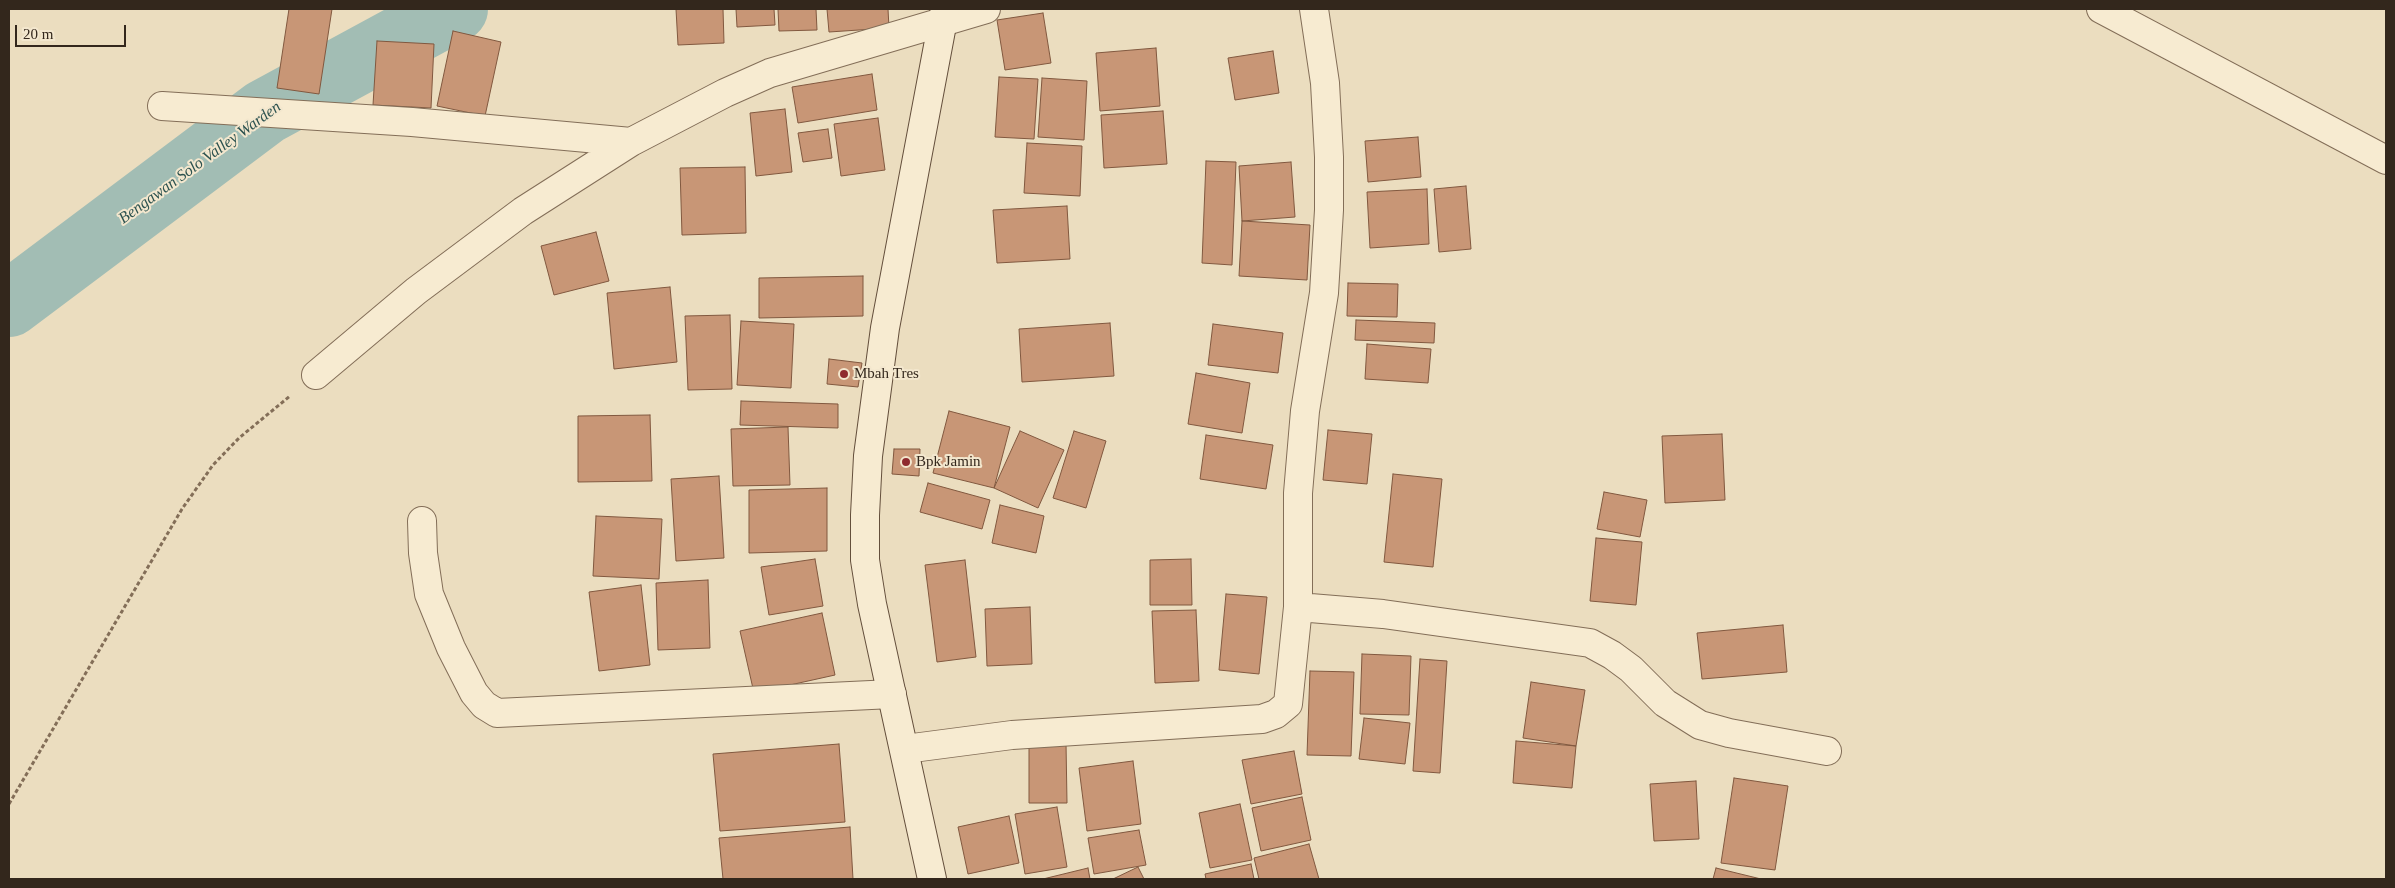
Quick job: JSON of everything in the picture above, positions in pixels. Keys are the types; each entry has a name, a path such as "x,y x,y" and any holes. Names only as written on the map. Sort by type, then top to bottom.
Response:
{"street":[{"path":"316,375 416,291 515,217 631,142 725,93 770,73 944,14 986,9"},
{"path":"905,749 1012,735 1185,723 1262,720 1276,714 1288,704 1298,607 1298,492 1305,411 1324,293 1329,210 1329,157 1325,83 1314,9"},
{"path":"2101,9 2386,160"},
{"path":"932,879 872,604 865,560 868,456 885,328 944,14"},
{"path":"162,106 412,122 631,142"},
{"path":"422,521 423,553 429,594 451,648 474,693 484,705 497,713 892,694"},
{"path":"1298,607 1383,614 1590,643 1612,655 1631,669 1665,703 1700,725 1729,733 1827,751"}],"path":[{"path":"9,804 177,518 212,465 239,438 316,375"}],"building":[{"path":"289,9 332,9 319,94 277,88"},
{"path":"676,9 723,9 724,43 678,45"},
{"path":"736,9 774,9 775,25 737,27"},
{"path":"778,9 816,9 817,30 779,31"},
{"path":"827,9 888,9 889,28 829,32"},
{"path":"1043,13 1051,63 1005,70 997,20"},
{"path":"453,31 501,42 485,116 437,106"},
{"path":"377,41 434,44 431,108 373,105"},
{"path":"1156,48 1160,106 1100,111 1096,53"},
{"path":"1273,51 1279,93 1235,100 1228,58"},
{"path":"872,74 877,110 798,123 792,87"},
{"path":"999,77 1038,79 1034,139 995,137"},
{"path":"1042,78 1087,81 1084,140 1038,137"},
{"path":"785,109 792,172 756,176 750,113"},
{"path":"1163,111 1167,164 1104,168 1101,115"},
{"path":"878,118 885,170 841,176 834,124"},
{"path":"828,129 832,158 803,162 798,133"},
{"path":"1418,137 1421,177 1368,182 1365,141"},
{"path":"1027,143 1082,146 1080,196 1024,193"},
{"path":"1206,161 1236,162 1232,265 1202,263"},
{"path":"1291,162 1295,217 1242,221 1239,166"},
{"path":"745,167 746,233 682,235 680,168"},
{"path":"1466,186 1471,249 1439,252 1434,189"},
{"path":"1427,189 1429,244 1370,248 1367,192"},
{"path":"1067,206 1070,259 997,263 993,210"},
{"path":"1242,221 1310,225 1307,280 1239,276"},
{"path":"596,232 609,281 554,295 541,246"},
{"path":"863,276 863,316 759,318 759,278"},
{"path":"1348,283 1398,284 1397,317 1347,316"},
{"path":"670,287 677,362 614,369 607,293"},
{"path":"730,315 732,389 688,390 685,316"},
{"path":"1356,320 1435,323 1434,343 1355,340"},
{"path":"741,321 794,324 791,388 737,385"},
{"path":"1110,323 1114,376 1022,382 1019,329"},
{"path":"1213,324 1283,333 1278,373 1208,365"},
{"path":"1367,344 1431,349 1428,383 1365,379"},
{"name":"Mbah Tres","path":"829,359 862,363 858,387 827,384"},
{"path":"1196,373 1250,383 1242,433 1188,424"},
{"path":"741,401 838,404 838,428 740,425"},
{"path":"949,411 1010,427 994,488 933,473"},
{"path":"650,415 652,481 578,482 578,416"},
{"path":"788,427 790,485 733,486 731,429"},
{"path":"1328,430 1372,434 1367,484 1323,480"},
{"path":"1020,431 1064,450 1038,508 994,488"},
{"path":"1074,431 1106,441 1086,508 1053,498"},
{"path":"1722,434 1725,500 1665,503 1662,436"},
{"path":"1206,435 1273,445 1266,489 1200,479"},
{"name":"Bpk Jamin","path":"894,449 920,449 919,476 892,474"},
{"path":"1393,474 1442,479 1433,567 1384,562"},
{"path":"719,476 724,558 676,561 671,479"},
{"path":"928,483 990,500 982,529 920,512"},
{"path":"827,488 827,551 749,553 749,490"},
{"path":"1604,492 1647,500 1640,537 1597,529"},
{"path":"1000,505 1044,516 1036,553 992,543"},
{"path":"596,516 662,519 659,579 593,576"},
{"path":"1596,538 1642,542 1636,605 1590,601"},
{"path":"815,559 823,606 769,615 761,567"},
{"path":"1191,559 1192,605 1150,605 1150,560"},
{"path":"965,560 976,657 937,662 925,565"},
{"path":"708,580 710,648 658,650 656,583"},
{"path":"641,585 650,665 599,671 589,592"},
{"path":"1226,594 1267,597 1259,674 1219,670"},
{"path":"1030,607 1032,664 987,666 985,609"},
{"path":"1196,610 1199,681 1155,683 1152,611"},
{"path":"822,613 835,675 754,693 740,631"},
{"path":"1783,625 1787,672 1702,679 1697,633"},
{"path":"1362,654 1411,656 1409,715 1360,714"},
{"path":"1420,659 1447,661 1440,773 1413,771"},
{"path":"1310,671 1354,672 1351,756 1307,755"},
{"path":"1531,682 1585,690 1576,746 1523,738"},
{"path":"1364,718 1410,723 1405,764 1359,759"},
{"path":"1516,741 1576,746 1572,788 1513,783"},
{"path":"1029,743 1066,743 1067,803 1029,803"},
{"path":"839,744 845,822 720,831 713,754"},
{"path":"1294,751 1302,794 1251,804 1242,760"},
{"path":"1133,761 1141,824 1087,831 1079,768"},
{"path":"1734,778 1788,786 1775,870 1721,863"},
{"path":"1696,781 1699,839 1654,841 1650,784"},
{"path":"1302,797 1311,840 1261,851 1252,808"},
{"path":"1240,804 1252,860 1210,868 1199,813"},
{"path":"1057,807 1067,867 1025,874 1015,814"},
{"path":"1009,816 1019,863 968,874 958,827"},
{"path":"850,827 853,879 723,879 719,838"},
{"path":"1139,830 1146,865 1094,874 1088,838"},
{"path":"1309,844 1319,879 1259,879 1254,858"},
{"path":"1251,864 1254,879 1206,879 1205,874"},
{"path":"1138,867 1144,879 1113,879"},
{"path":"1088,868 1090,879 1043,879"},
{"path":"1716,868 1761,879 1713,879"}],"waterway":[{"name":"Bengawan Solo Valley Warden","path":"9,304 265,112 455,9"}],"place":[{"name":"Mbah Tres","path":"844,374"},
{"name":"Bpk Jamin","path":"906,462"}]}
